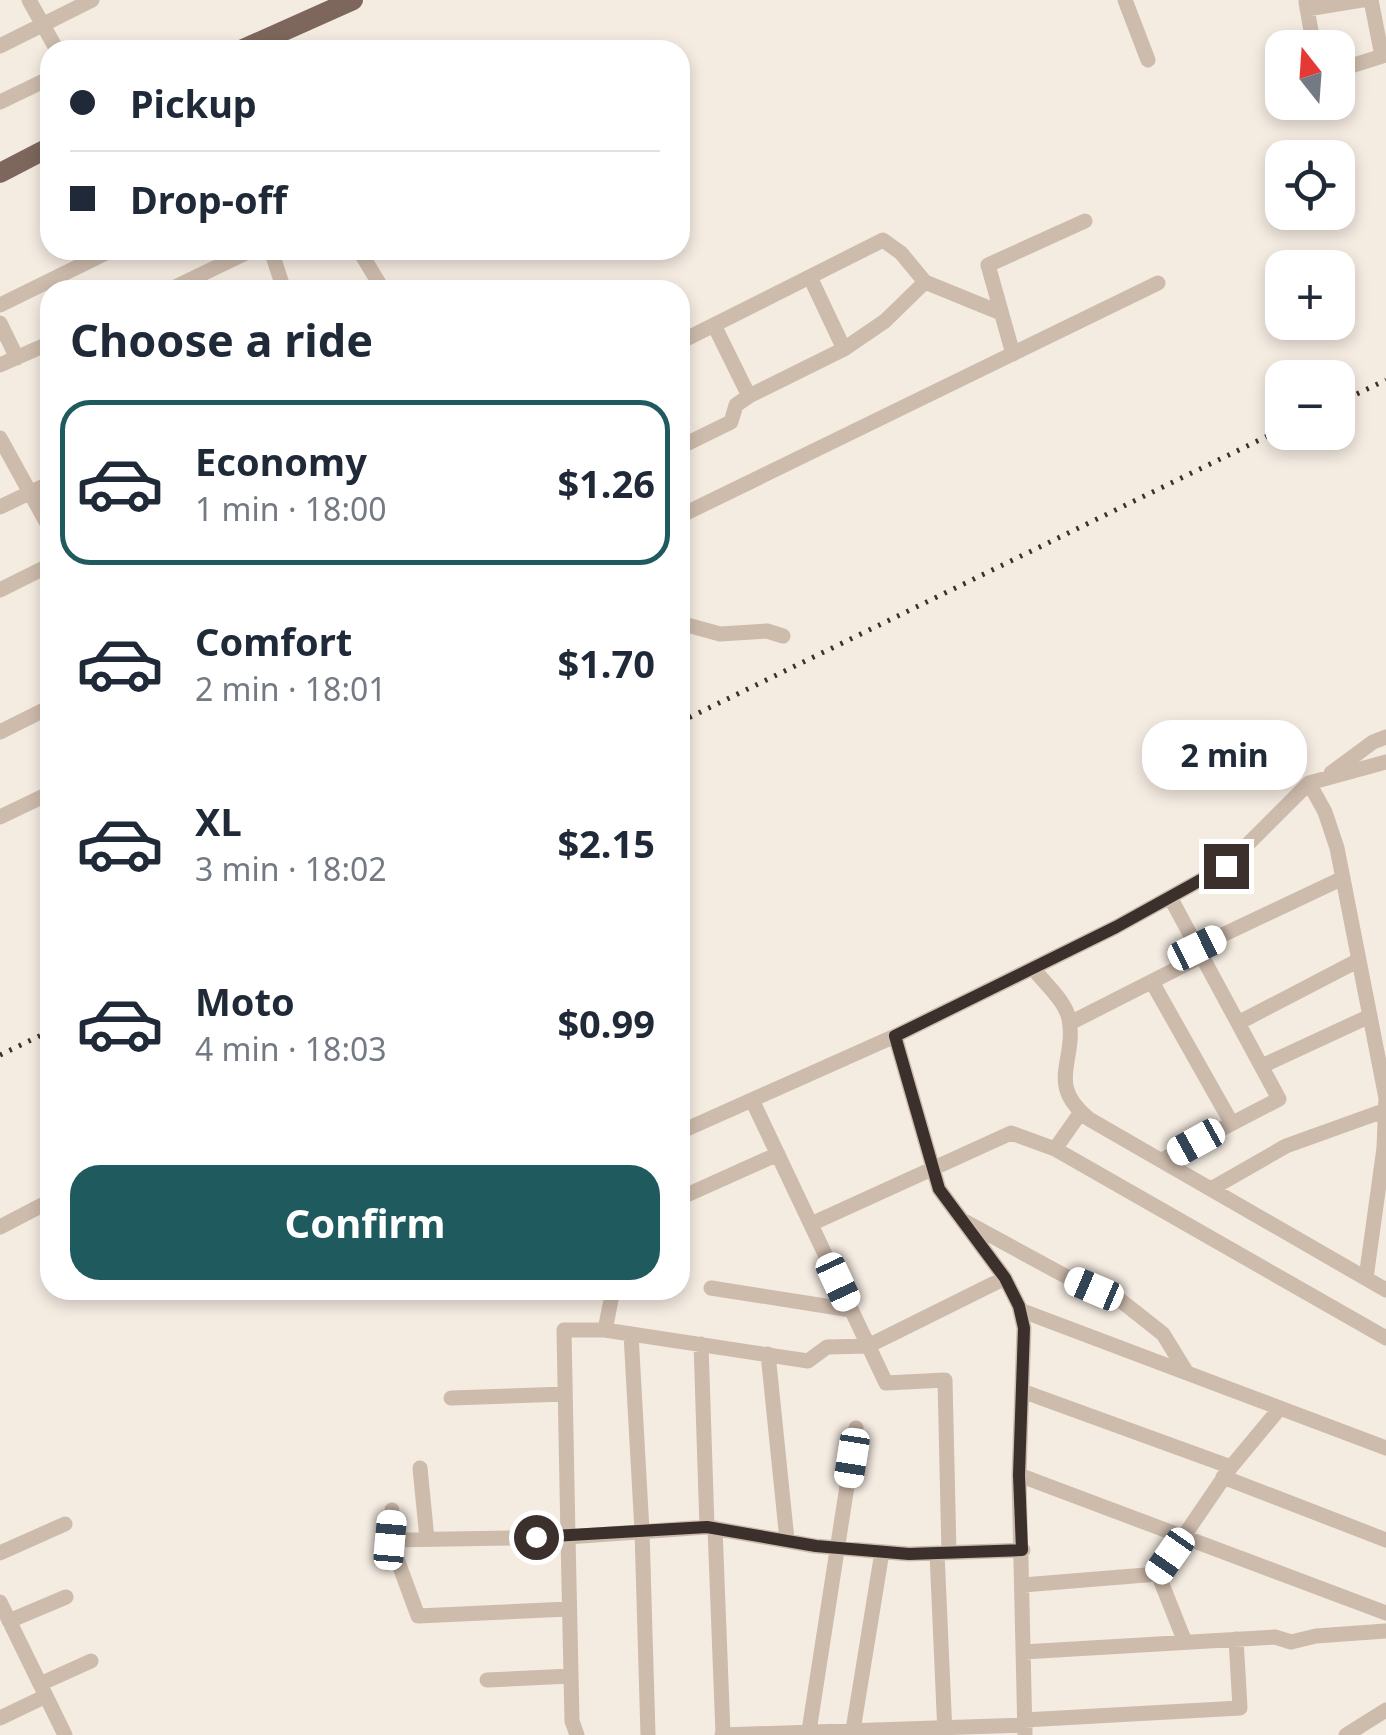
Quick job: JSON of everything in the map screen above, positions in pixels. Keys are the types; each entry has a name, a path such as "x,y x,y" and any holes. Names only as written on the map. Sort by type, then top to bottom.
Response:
{"main road":[{"path":"263,40 353,0"},
{"path":"0,173 40,153"}],"street":[{"path":"29,0 52,40"},
{"path":"0,46 92,0"},
{"path":"1125,0 1148,60"},
{"path":"1311,30 1306,4 1362,0"},
{"path":"1355,65 1384,56 1371,0"},
{"path":"0,102 40,83"},
{"path":"1013,354 988,265 1085,221"},
{"path":"690,337 882,240 901,253 925,282 1002,313"},
{"path":"51,280 92,260"},
{"path":"189,280 231,260"},
{"path":"810,277 844,349"},
{"path":"690,442 731,422 736,405 749,396 844,349 885,321 925,282"},
{"path":"690,511 1158,283"},
{"path":"0,305 40,285"},
{"path":"0,323 17,358"},
{"path":"714,325 749,396"},
{"path":"0,365 40,348"},
{"path":"0,438 40,510"},
{"path":"0,507 40,488"},
{"path":"0,590 40,570"},
{"path":"690,626 720,634 767,632 783,636"},
{"path":"0,732 40,712"},
{"path":"690,1128 895,1036 1170,898 1226,866 1317,781 1373,742 1386,738"},
{"path":"1317,781 1386,762"},
{"path":"1317,781 1342,878 1386,1110 1366,1278"},
{"path":"0,816 40,798"},
{"path":"1070,1022 1152,982 1200,952 1342,878"},
{"path":"1162,1160 1279,1099 1170,898"},
{"path":"1238,1023 1359,960"},
{"path":"1033,968 1066,1009 1070,1022 1064,1081 1072,1105 1386,1290"},
{"path":"1152,982 1231,1122"},
{"path":"1262,1066 1370,1016"},
{"path":"895,1036 939,1189 1005,1278 1024,1328 1019,1475 1025,1727"},
{"path":"752,1100 886,1382 944,1380 945,1732"},
{"path":"1211,1189 1286,1146 1386,1110"},
{"path":"1056,1149 1081,1112"},
{"path":"811,1224 1012,1134 1056,1149 1386,1338"},
{"path":"690,1194 778,1154"},
{"path":"0,1227 40,1206"},
{"path":"962,1220 1069,1278 1120,1300 1164,1334 1187,1372"},
{"path":"576,1735 572,1721 564,1330 605,1330 808,1361 827,1348 868,1346 1005,1278"},
{"path":"711,1288 851,1310"},
{"path":"605,1330 611,1300"},
{"path":"1020,1310 1386,1448"},
{"path":"631,1334 648,1735"},
{"path":"701,1344 722,1734 945,1732 1240,1708 1236,1639"},
{"path":"768,1354 787,1540"},
{"path":"1022,1391 1386,1540"},
{"path":"451,1398 565,1394"},
{"path":"1158,1574 1227,1472 1280,1408"},
{"path":"810,1732 856,1428"},
{"path":"420,1468 427,1539"},
{"path":"1019,1475 1386,1613"},
{"path":"392,1510 390,1540 418,1616 569,1609"},
{"path":"0,1553 64,1524"},
{"path":"390,1540 568,1537 711,1528 882,1552 1022,1550"},
{"path":"852,1730 882,1552"},
{"path":"1023,1585 1158,1574"},
{"path":"1158,1574 1185,1642"},
{"path":"9,1621 66,1597"},
{"path":"0,1602 65,1735"},
{"path":"1023,1652 1275,1636 1290,1642 1316,1636 1386,1631"},
{"path":"0,1718 91,1661"},
{"path":"487,1680 571,1676"},
{"path":"1355,1733 1386,1710"}],"railway":[{"path":"1355,395 1386,380"},
{"path":"690,717 1265,437"},
{"path":"0,1055 40,1036"}],"route":[{"path":"536,1537 707,1527 816,1546 909,1554 1022,1550 1019,1475 1024,1328 1019,1306 1005,1278 939,1189 895,1036 1116,927 1226,866"}]}
